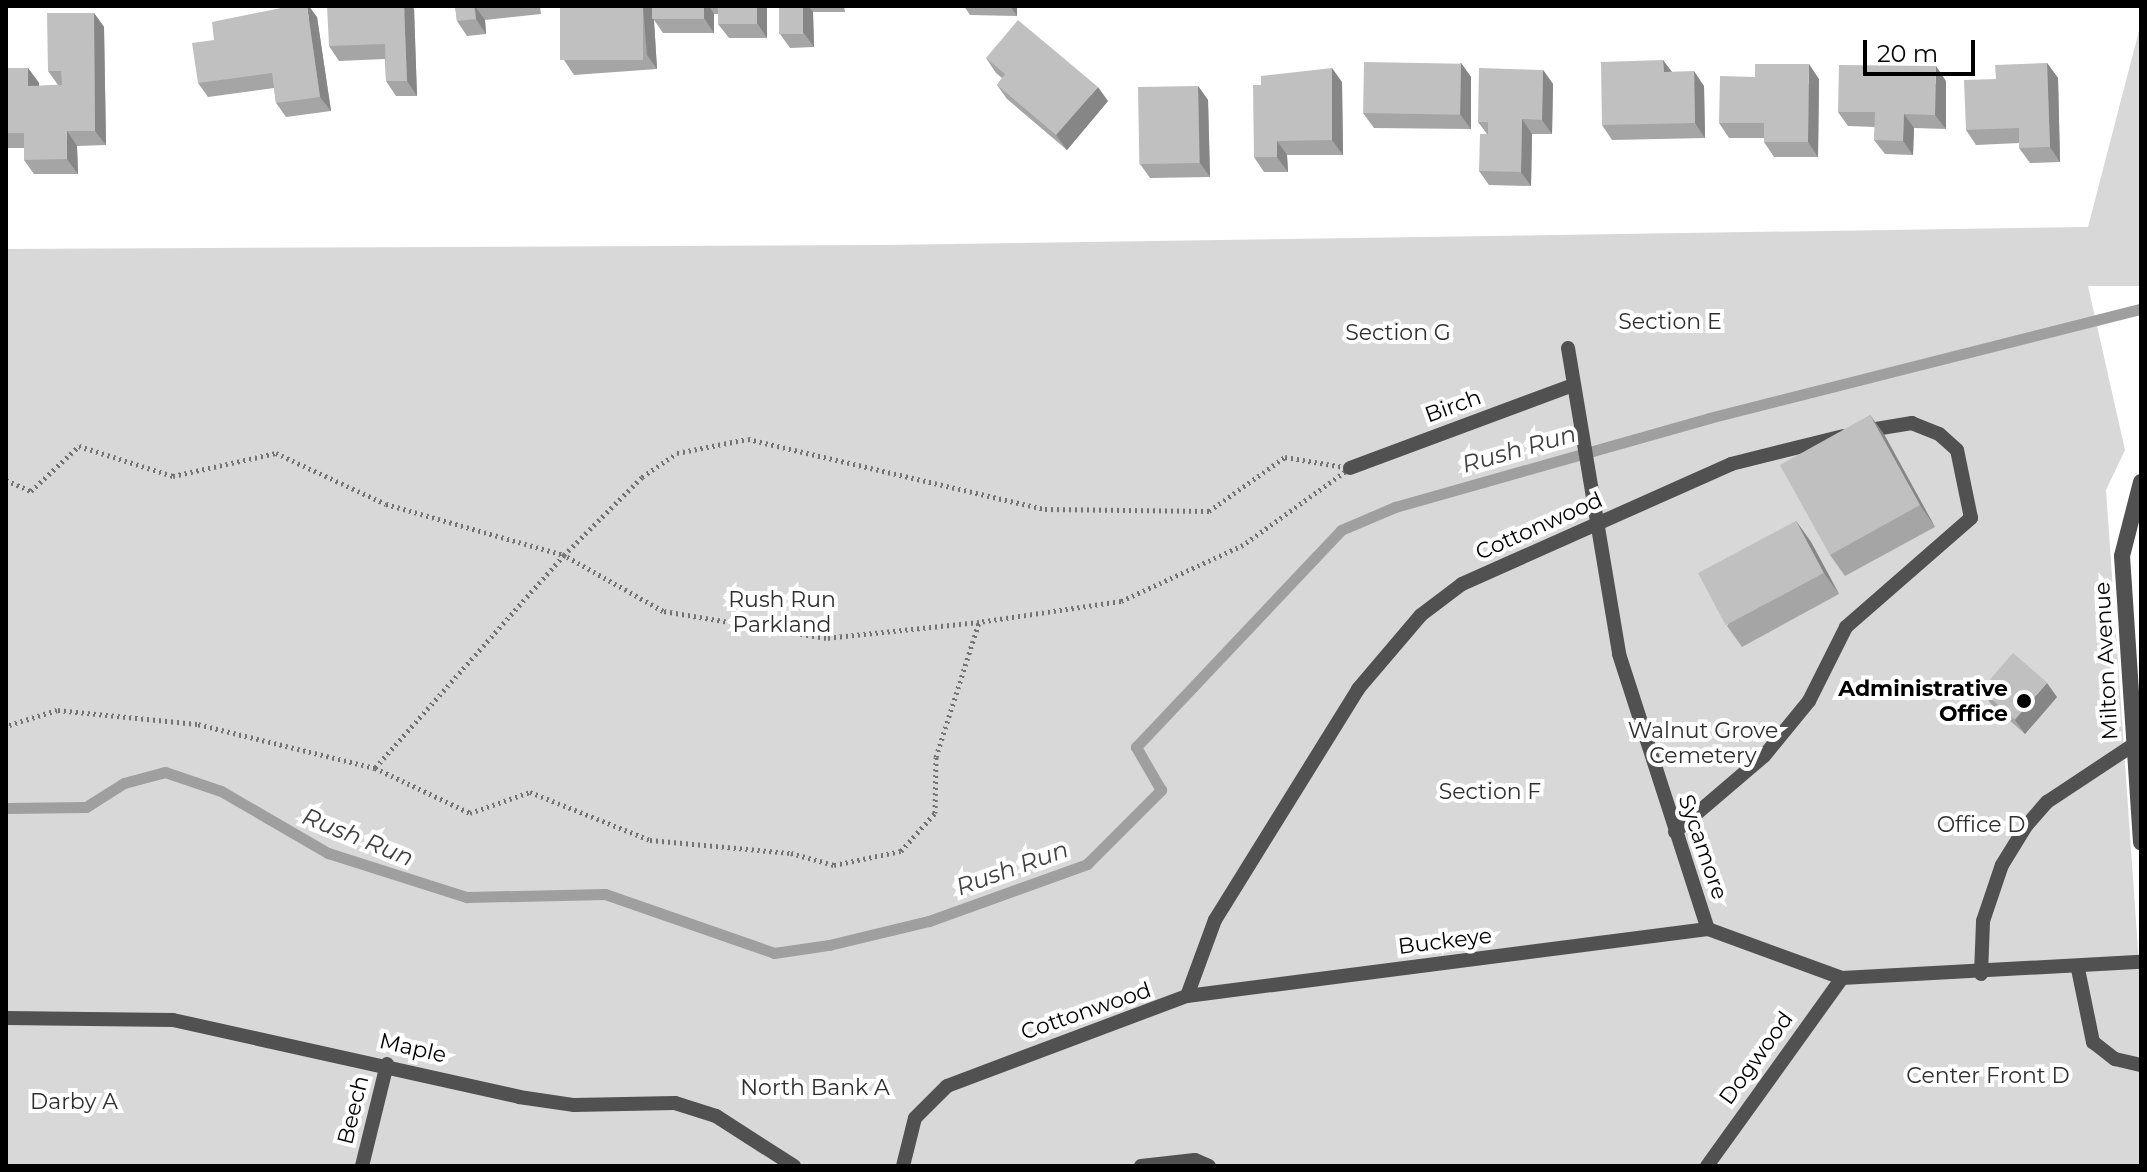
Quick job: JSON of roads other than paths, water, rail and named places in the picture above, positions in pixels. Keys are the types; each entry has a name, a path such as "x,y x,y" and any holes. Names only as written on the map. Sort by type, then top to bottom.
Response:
{"street":[{"name":"Milton Avenue","path":"2141,482 2122,556 2141,842"}],"lane":[{"name":"Sycamore","path":"1568,348 1571,386 1591,476 1619,654 1708,929 1842,978 2078,969 2141,962"},
{"name":"Birch","path":"1350,468 1571,386"},
{"name":"Cottonwood","path":"903,1166 915,1118 947,1086 1187,996 1215,920 1385,651 1462,584 1731,464 1912,423 1957,450 1967,480 1971,518 1954,539 1846,627 1809,701 1773,745 1675,832"},
{"path":"1981,974 1983,921 2002,865 2026,826 2047,802 2133,745"},
{"name":"Buckeye","path":"1187,996 1708,929"},
{"path":"2078,969 2093,1042 2115,1059 2141,1065"},
{"name":"Dogwood","path":"1707,1166 1842,978"},
{"name":"Maple","path":"6,1018 173,1020 574,1105 675,1103 716,1116 794,1166"},
{"name":"Beech","path":"362,1166 387,1064"},
{"path":"1141,1166 1195,1160 1209,1166"}],"waterway":[{"name":"Rush Run","path":"6,808 86,807 124,783 165,772 221,791 328,853 467,897 605,894 774,953 829,945 929,921 1087,864 1161,790 1136,747 1341,530 1395,507 1709,418 2141,309"}],"place":[{"name":"Administrative Office","path":"2024,701"}],"park label":[{"name":"Section E","path":"1670,322"},
{"name":"Section G","path":"1398,333"},
{"name":"Rush Run Parkland","path":"782,612"},
{"name":"Walnut Grove Cemetery","path":"1703,742"},
{"name":"Section F","path":"1490,792"},
{"name":"Office D","path":"1981,825"},
{"name":"Center Front D","path":"1988,1076"},
{"name":"North Bank A","path":"815,1088"},
{"name":"Darby A","path":"74,1102"}]}
